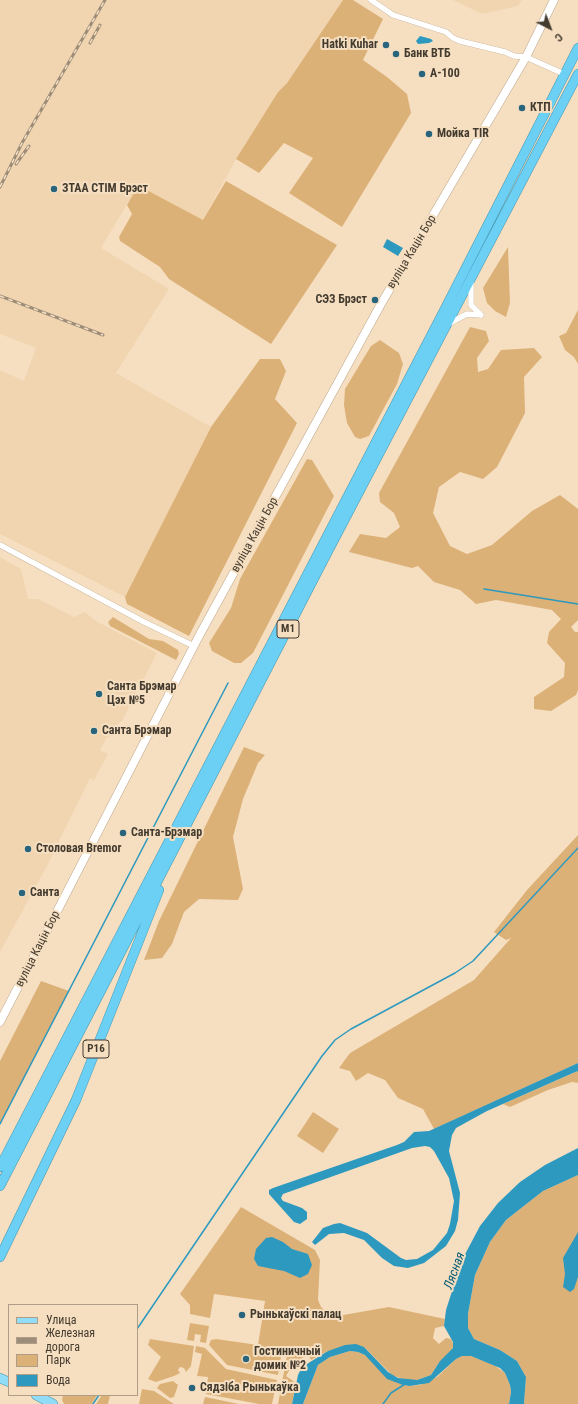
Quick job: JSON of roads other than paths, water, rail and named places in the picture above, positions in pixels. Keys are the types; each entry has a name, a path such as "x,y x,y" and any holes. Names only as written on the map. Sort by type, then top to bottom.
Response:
{"highway":[{"name":"М1","path":"0,1167 445,310 578,48"},
{"name":"М1","path":"0,1186 444,329 578,74"},
{"name":"Р16","path":"0,1257 76,1100 181,836"}],"main road":[{"name":"вуліца Кацін Бор","path":"0,1022 194,646 381,304 526,57 554,0"},
{"path":"38,1396 53,1404"}],"street":[{"path":"371,0 393,15 446,32 453,38 505,52 514,56 526,57 564,74"},
{"path":"444,329 461,316 472,314 480,315 472,305 470,298 472,276"},
{"path":"0,545 144,622 194,646"}],"water":[{"path":"420,36 433,41 418,44 416,41"},
{"path":"387,239 403,248 398,256 383,247"},
{"path":"578,1063 578,1071 487,1111 456,1128 452,1135 449,1151 460,1193 458,1220 455,1231 446,1246 424,1263 408,1268 394,1266 382,1258 364,1240 344,1233 329,1234 315,1245 312,1242 323,1228 340,1223 367,1233 401,1258 406,1260 417,1259 433,1250 447,1233 454,1201 449,1178 434,1151 430,1147 425,1146 412,1148 283,1194 281,1198 283,1201 302,1208 307,1212 307,1219 300,1224 294,1222 269,1194 269,1190 273,1188 397,1145 404,1142 414,1132 429,1131"},
{"path":"578,1148 578,1175 543,1191 506,1220 490,1242 475,1275 468,1314 468,1328 474,1339 500,1350 517,1361 526,1377 524,1404 509,1404 511,1392 510,1385 505,1373 500,1368 471,1356 462,1356 456,1359 429,1383 410,1386 387,1379 365,1355 350,1351 330,1357 318,1365 303,1404 292,1404 298,1375 302,1367 328,1351 345,1345 356,1344 364,1347 388,1372 398,1378 417,1380 431,1375 440,1361 453,1348 453,1342 444,1326 446,1310 462,1260 480,1226 498,1203 520,1182 545,1165"},
{"path":"578,1232 578,1277 574,1289 570,1292 563,1287 565,1274 563,1258"},
{"path":"272,1237 283,1242 292,1249 308,1254 312,1265 308,1274 300,1278 284,1271 258,1266 254,1259 256,1249 266,1238"}],"waterway":[{"path":"484,589 578,604"},
{"path":"0,1124 228,683"},
{"path":"138,1328 322,1056 335,1040 351,1029 455,973 473,961 578,848"},
{"path":"383,1404 391,1393 405,1384"},
{"path":"93,1404 98,1396"}],"railway":[{"path":"0,187 22,143 105,0"},
{"path":"90,43 100,25"},
{"path":"16,164 29,146"},
{"path":"0,296 103,335"}],"place":[{"name":"Hatki Kuhar","path":"386,45"},
{"name":"Банк ВТБ","path":"396,54"},
{"name":"А-100","path":"422,74"},
{"name":"КТП","path":"522,108"},
{"name":"Мойка TIR","path":"429,134"},
{"name":"ЗТАА СТіМ Брэст","path":"54,189"},
{"name":"СЭЗ Брэст","path":"375,300"},
{"name":"Санта Брэмар Цэх №5","path":"99,694"},
{"name":"Санта Брэмар","path":"94,731"},
{"name":"Санта-Брэмар","path":"123,833"},
{"name":"Столовая Bremor","path":"28,849"},
{"name":"Санта","path":"22,893"},
{"name":"Рынькаўскi палац","path":"242,1315"},
{"name":"Гостиничный домик №2","path":"246,1359"},
{"name":"Сядзіба Рынькаўка","path":"192,1388"}],"water label":[{"name":"Лясная","path":"455,1271"}]}
